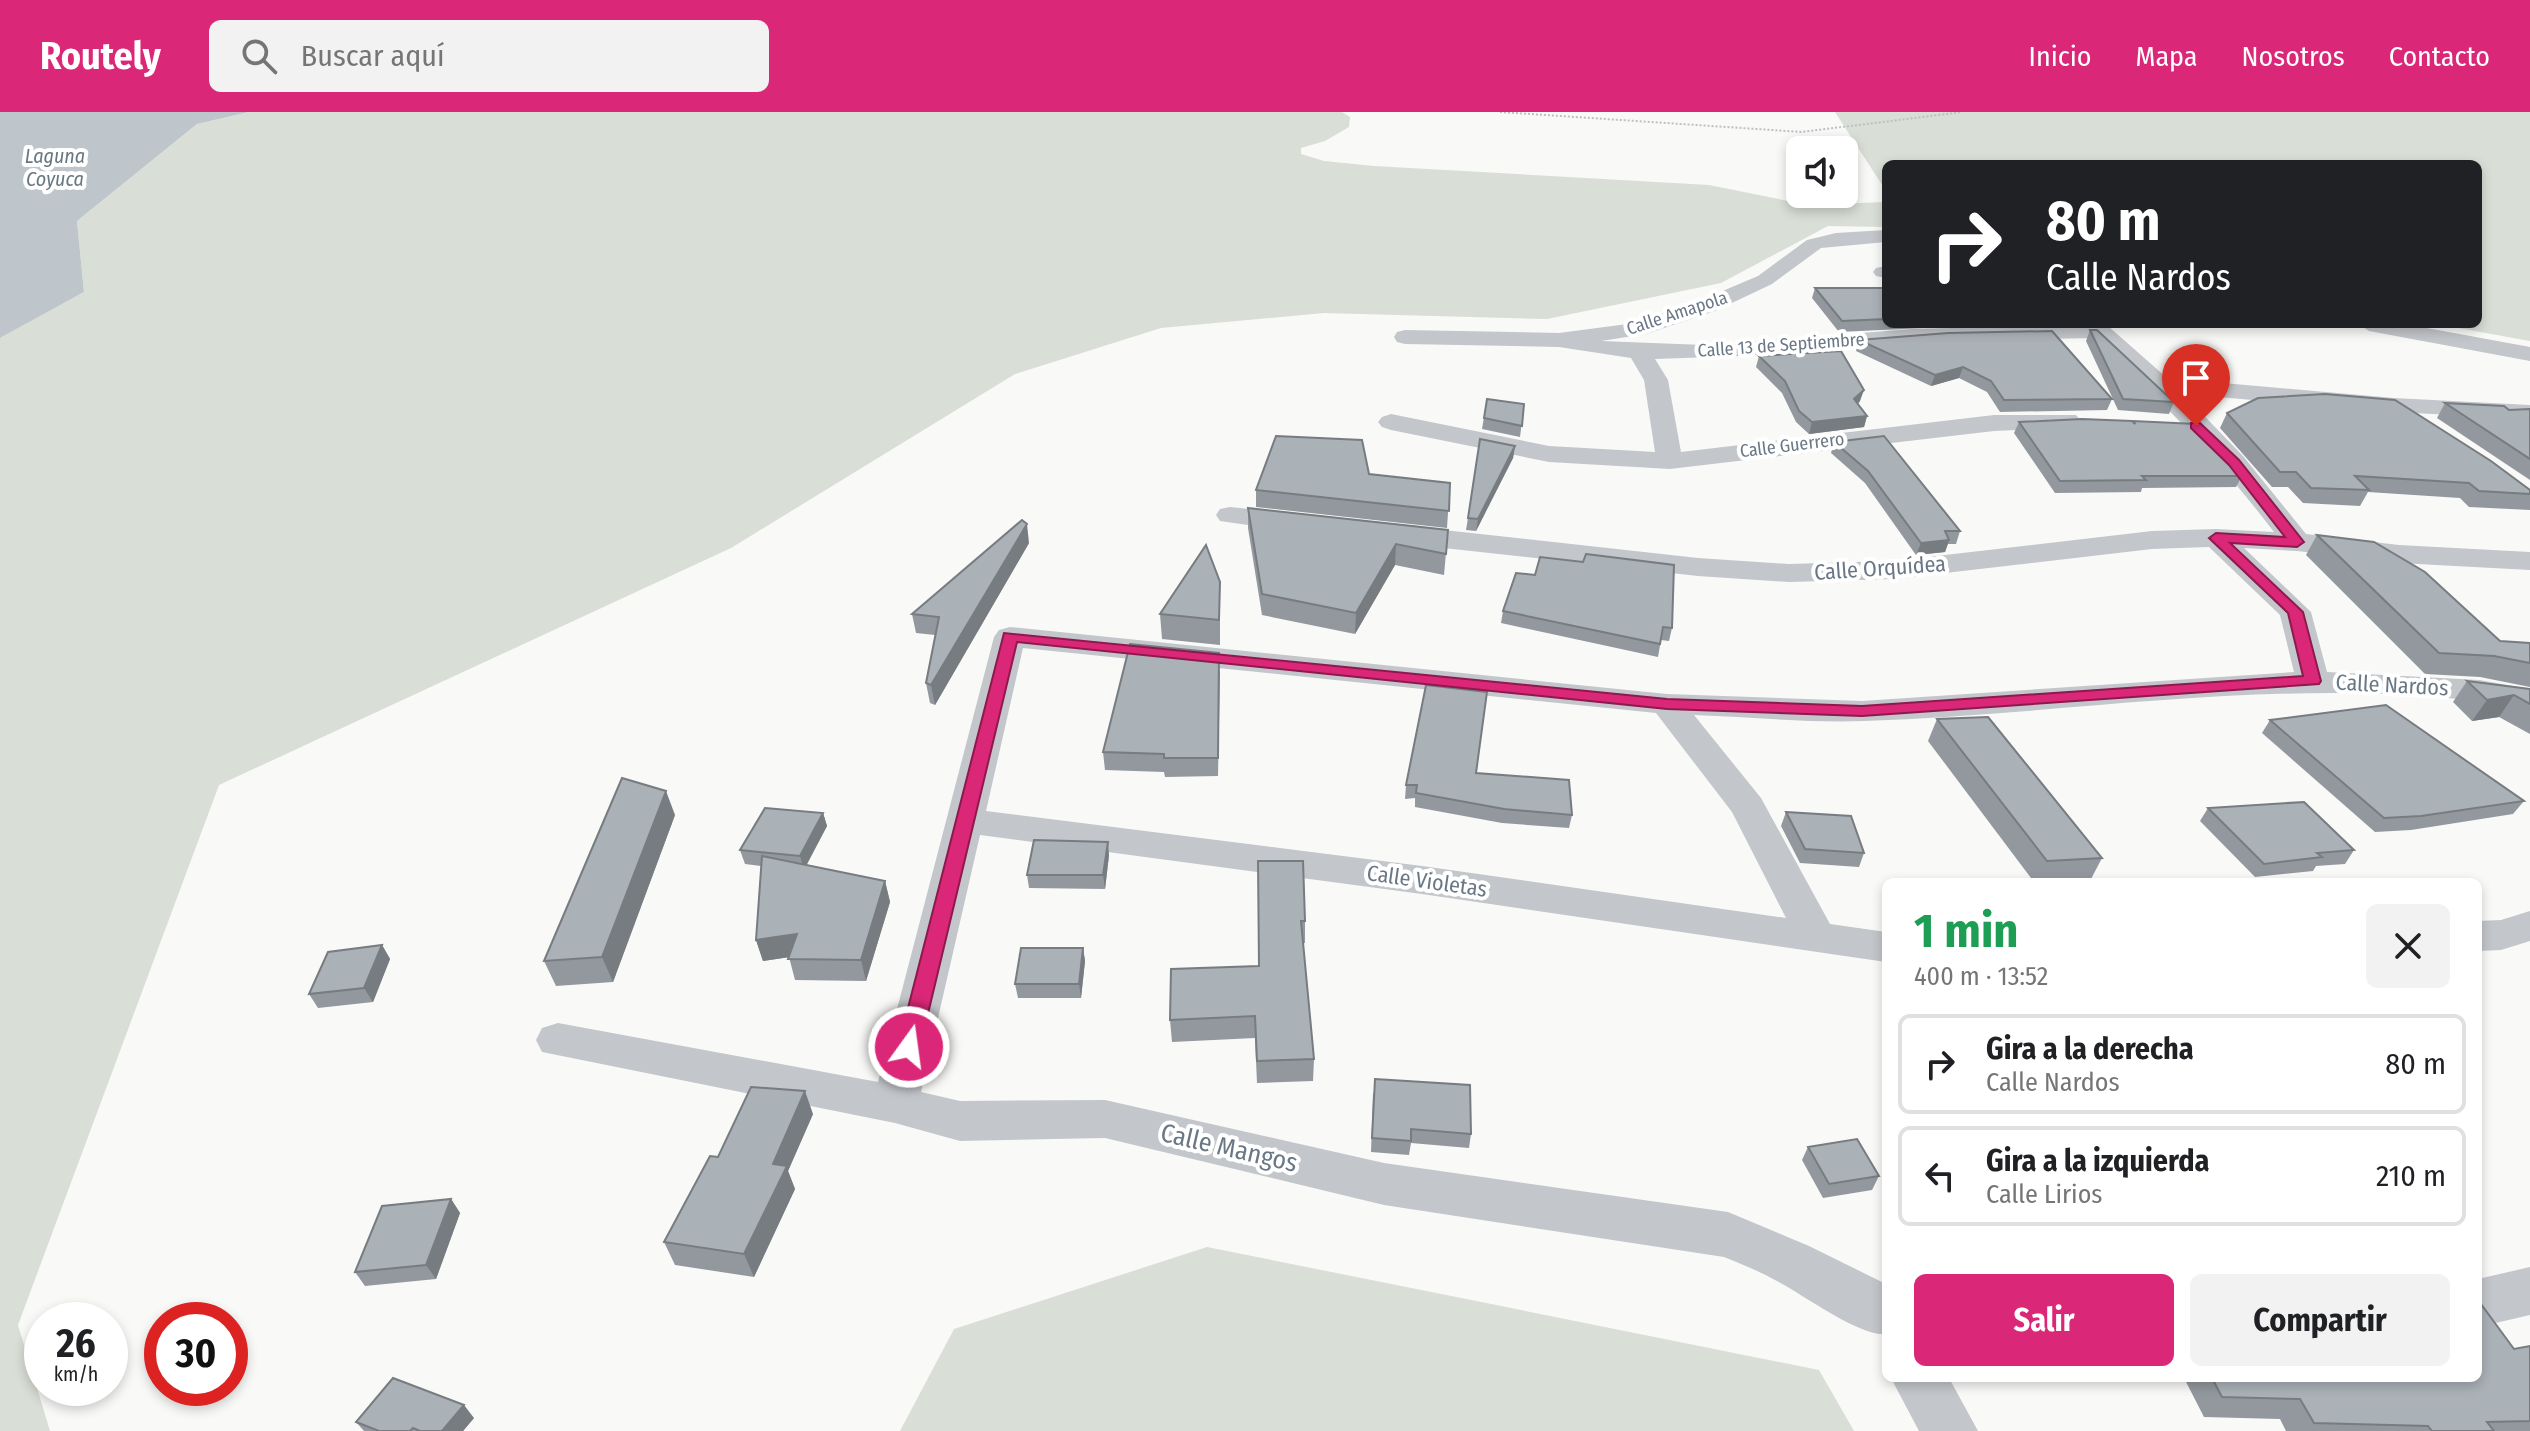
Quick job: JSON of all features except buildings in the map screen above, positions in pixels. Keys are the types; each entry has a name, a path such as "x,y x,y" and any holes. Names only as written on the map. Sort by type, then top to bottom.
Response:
{"street":[{"name":"Calle Amapola","path":"1405,337 1559,340 1638,329 1707,306 1765,280 1814,244 1836,239 1882,236"},
{"path":"2390,328 2530,354"},
{"name":"Calle 13 de Septiembre","path":"1559,340 1593,349 1640,353 1708,351 1942,333 2100,331 2160,385"},
{"path":"1640,353 1656,380 1670,461"},
{"path":"2160,385 2394,405 2530,412"},
{"path":"2160,385 2196,426 2234,462 2297,542"},
{"path":"2394,405 2431,429"},
{"name":"Calle Guerrero","path":"1391,422 1549,454 1670,461 1994,423 2092,420"},
{"path":"2166,424 2196,426"},
{"path":"1230,515 1323,526"},
{"name":"Calle Orquídea","path":"1370,531 1698,567 1789,573 1893,570 2152,540 2216,538 2297,542 2399,554 2530,561"},
{"path":"2216,538 2295,612 2313,681"},
{"name":"Calle Nardos","path":"966,821 1010,637 1667,704 1862,711 2313,681 2479,690 2530,699"},
{"path":"1667,704 1748,807 1817,938"},
{"path":"895,1104 966,821"},
{"name":"Calle Violetas","path":"966,821 1422,880 1882,946"},
{"path":"2482,936 2501,935 2530,926"},
{"name":"Calle Mangos","path":"558,1040 895,1104 960,1121 1105,1119 1384,1184 1728,1235 1791,1262 1882,1313"},
{"path":"2482,1302 2530,1291"},
{"path":"1920,1382 1950,1431"}],"path":[{"path":"1500,112 1802,132 1962,112"}],"shaded area":[{"path":"249,112 1342,112 1350,117 1349,127 1325,141 1301,148 1301,154 1324,161 1374,166 1709,185 1786,201 1786,208 1858,208 1858,203 1882,202 1882,227 1828,226 1721,283 1547,319 1324,313 1161,328 1015,374 731,548 219,785 24,1302 18,1325 24,1345 24,1406 42,1406 50,1431 0,1431 0,338 84,292 77,221 197,124"},
{"path":"1835,112 2530,112 2530,341 2458,328 2482,328 2482,160 1882,160 1882,185 1858,148 1858,136 1850,136"},
{"path":"1207,1247 1819,1370 1854,1431 900,1431 954,1329"}],"water":[{"name":"Laguna Coyuca","path":"0,112 249,112 197,124 77,221 84,292 0,338"}],"route":[{"path":"909,1047 1010,637 1667,704 1862,711 2313,681 2295,612 2216,538 2297,542 2234,462 2196,426"}]}
